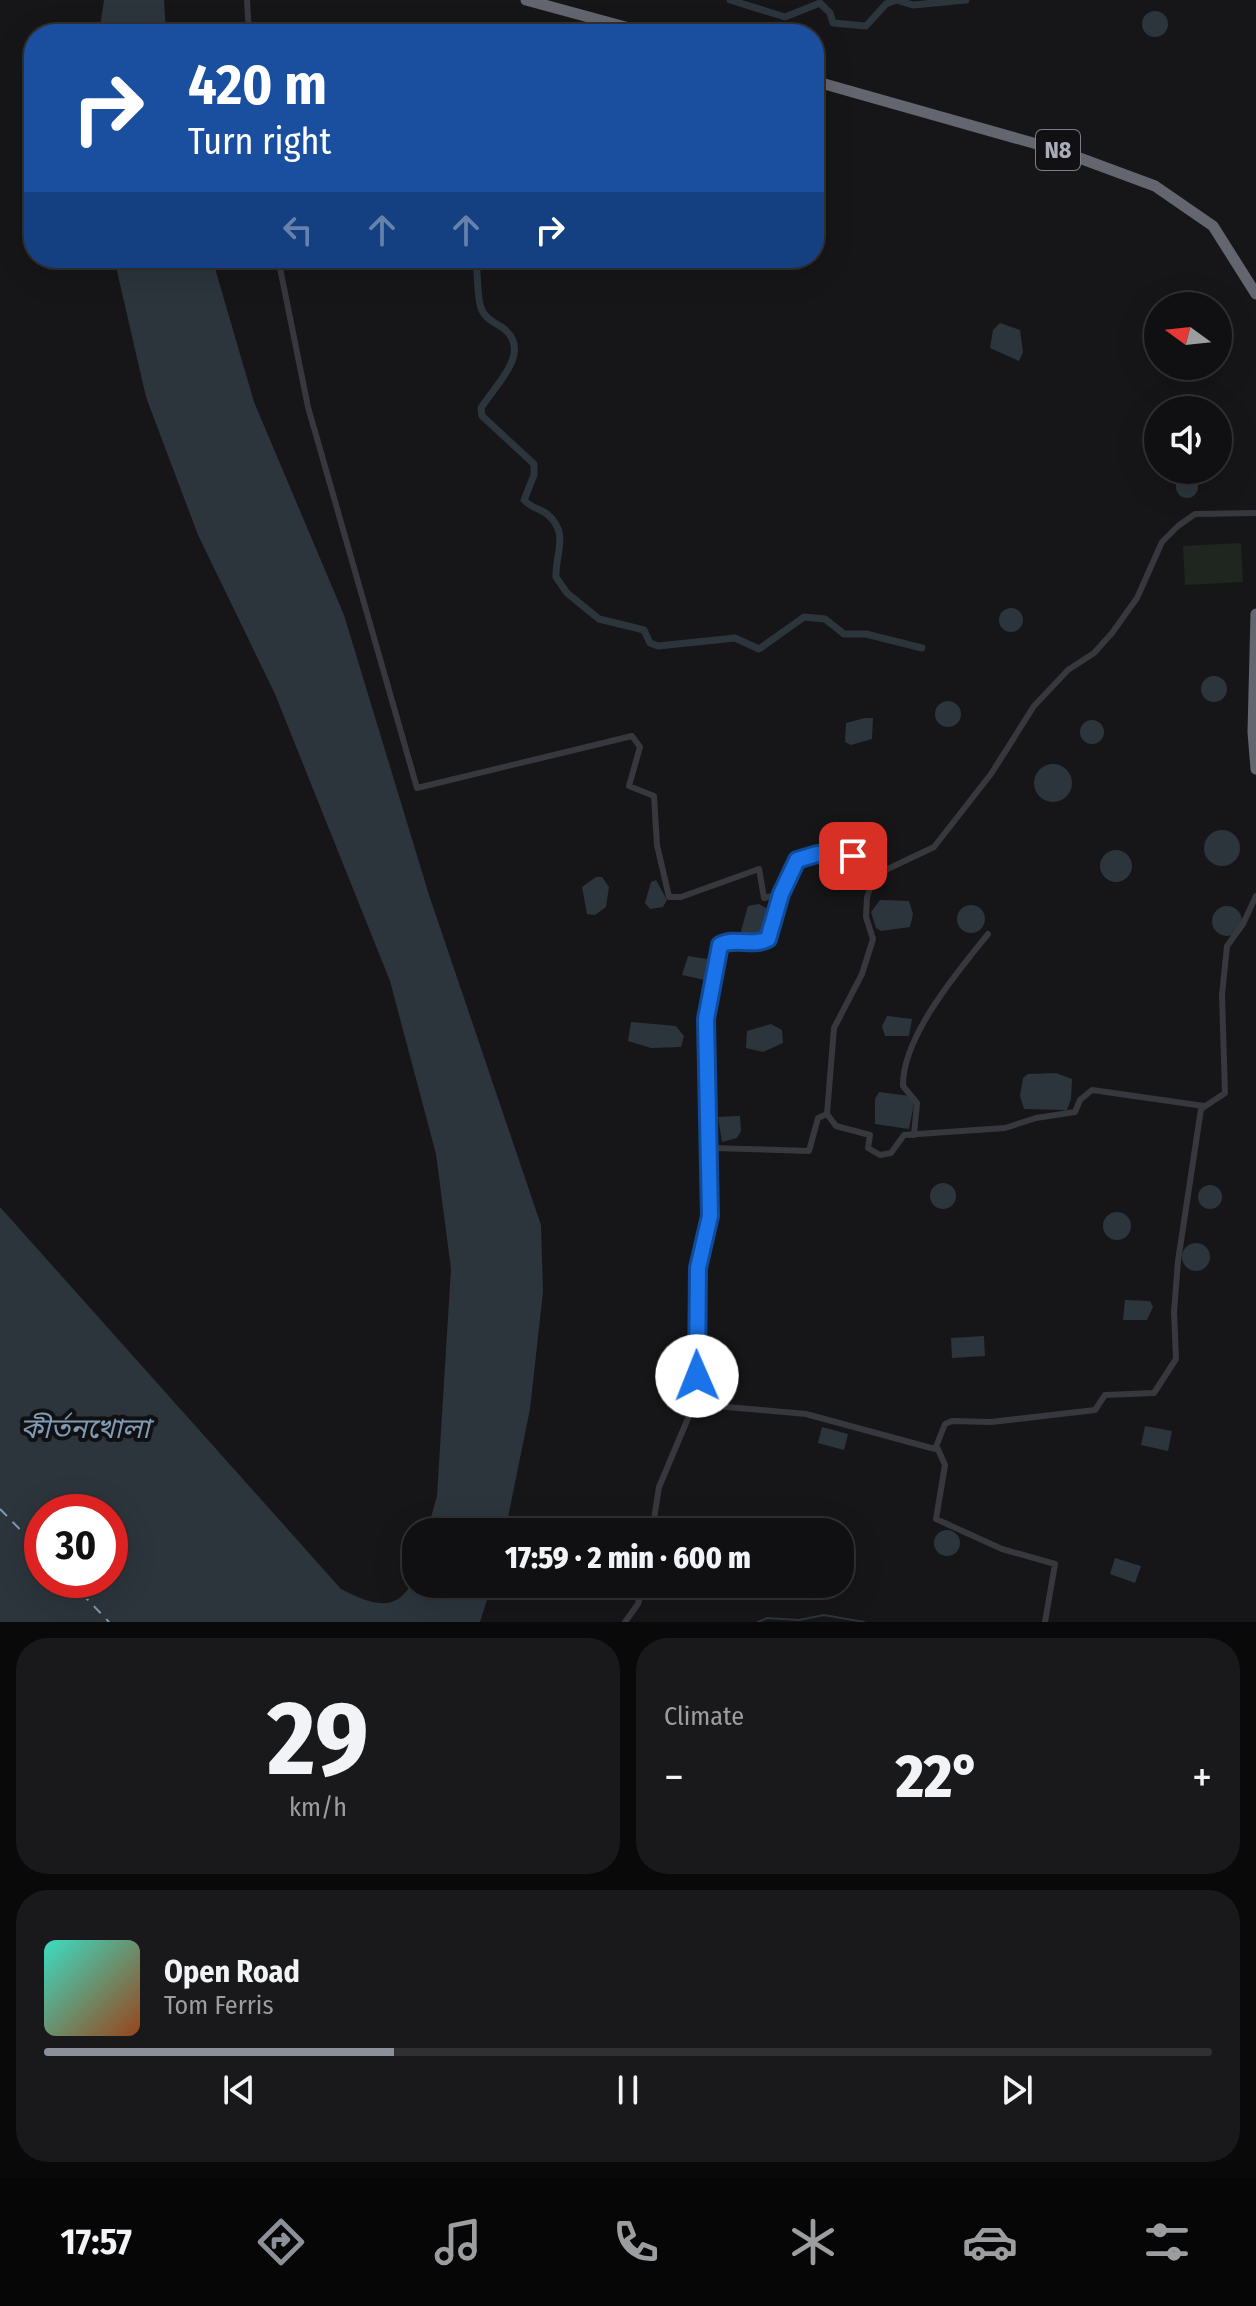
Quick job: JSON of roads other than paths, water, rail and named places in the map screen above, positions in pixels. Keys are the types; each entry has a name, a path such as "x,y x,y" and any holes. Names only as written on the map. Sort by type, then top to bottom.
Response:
{"highway":[{"path":"526,0 614,24"},
{"name":"N8","path":"824,84 1058,150 1155,186 1213,226 1256,294"},
{"path":"1256,614 1253,668 1256,769"}],"street":[{"path":"247,0 248,24"},
{"path":"280,268 308,407 344,538 400,717 417,788 632,736 640,747 629,786 654,796 657,845 669,897 681,897 759,869 764,898 781,894"},
{"path":"1256,513 1195,514 1178,526 1162,542 1137,598 1112,633 1094,653 1068,670 1034,706 991,774 934,847 875,875 867,897 866,917 873,939 862,974 834,1028 827,1114 836,1126 870,1135 868,1148 880,1155 891,1153 904,1135 1005,1128 1036,1118 1065,1116 1075,1112 1080,1100 1092,1090 1204,1106 1225,1093 1222,995 1227,946 1243,924 1256,896"},
{"path":"655,1518 666,1465 694,1404 698,1268 710,1216 706,1019 720,945 730,941 759,944 768,939 781,894 797,860 817,854 853,856 886,869"},
{"path":"914,1135 917,1103 903,1086 909,1051 937,1003 988,934"},
{"path":"1045,1622 1055,1564 1002,1549 936,1519 945,1465 937,1447 945,1424 952,1421 991,1422 1095,1410 1105,1395 1148,1396 1160,1388 1178,1349 1174,1312 1177,1272 1191,1164 1204,1106"},
{"path":"711,1148 809,1151 818,1118 827,1114"},
{"path":"694,1404 806,1414 931,1449 937,1447"},
{"path":"625,1622 640,1598"}],"water":[{"path":"104,0 164,0 165,24 100,24"},
{"path":"1155,11 1164,15 1168,24 1164,33 1155,37 1146,33 1142,24 1146,15"},
{"path":"116,268 215,268 254,402 344,615 429,895 541,1225 543,1292 530,1409 508,1518 431,1518 437,1496 451,1269 436,1154 390,981 275,694 198,535 146,397"},
{"path":"1000,323 1020,330 1023,352 1019,361 990,348 993,330"},
{"path":"1176,484 1198,484 1198,491 1191,498 1183,498 1176,491"},
{"path":"1011,608 1020,611 1023,620 1020,629 1011,632 1002,629 999,620 1002,611"},
{"path":"1214,676 1223,680 1227,689 1223,698 1214,702 1205,698 1201,689 1205,680"},
{"path":"948,701 957,705 961,714 957,723 948,727 939,723 935,714 939,705"},
{"path":"873,718 872,739 851,745 845,742 846,723"},
{"path":"1092,720 1101,723 1104,732 1101,741 1092,744 1083,741 1080,732 1083,723"},
{"path":"1053,764 1067,769 1072,783 1067,797 1053,802 1039,797 1034,783 1039,769"},
{"path":"1222,830 1235,835 1240,848 1235,861 1222,866 1209,861 1204,848 1209,835"},
{"path":"1116,850 1127,855 1132,866 1127,877 1116,882 1105,877 1100,866 1105,855"},
{"path":"596,877 602,877 609,887 606,907 595,915 587,914 582,887"},
{"path":"656,880 667,900 663,907 650,909 645,903 651,882"},
{"path":"880,900 909,901 913,914 910,927 881,931 876,928 871,912"},
{"path":"759,904 766,908 766,924 761,935 745,936 741,931 748,906"},
{"path":"971,905 981,909 985,919 981,929 971,933 961,929 957,919 961,909"},
{"path":"1227,906 1237,911 1242,921 1237,931 1227,936 1217,931 1212,921 1217,911"},
{"path":"688,956 714,960 705,980 682,975"},
{"path":"887,1016 912,1019 909,1036 885,1036 882,1026"},
{"path":"631,1022 676,1026 684,1036 681,1047 651,1048 628,1041"},
{"path":"771,1024 782,1030 783,1043 763,1052 746,1048 747,1031"},
{"path":"1056,1073 1072,1079 1067,1110 1024,1109 1020,1096 1023,1078 1028,1074"},
{"path":"879,1092 910,1096 914,1103 909,1129 875,1124 875,1099"},
{"path":"740,1116 741,1131 737,1138 722,1142 718,1117"},
{"path":"943,1183 952,1187 956,1196 952,1205 943,1209 934,1205 930,1196 934,1187"},
{"path":"1210,1185 1218,1189 1222,1197 1218,1205 1210,1209 1202,1205 1198,1197 1202,1189"},
{"name":"কীর্তনখোলা","path":"0,1207 341,1589 384,1603 402,1596 488,1598 480,1622 0,1622"},
{"path":"1117,1212 1127,1216 1131,1226 1127,1236 1117,1240 1107,1236 1103,1226 1107,1216"},
{"path":"1196,1243 1206,1247 1210,1257 1206,1267 1196,1271 1186,1267 1182,1257 1186,1247"},
{"path":"1125,1300 1150,1301 1153,1307 1147,1320 1123,1320"},
{"path":"984,1336 985,1356 952,1358 951,1338"},
{"path":"1145,1426 1172,1431 1168,1451 1141,1445"},
{"path":"822,1427 848,1434 844,1450 818,1443"},
{"path":"947,1530 956,1534 960,1543 956,1552 947,1556 938,1552 934,1543 938,1534"},
{"path":"1115,1558 1141,1566 1135,1583 1110,1574"}],"waterway":[{"path":"730,0 785,17 820,3 830,13 833,23 866,26 886,4 896,0 913,5 966,0"},
{"path":"477,268 481,308 487,318 511,337 514,348 508,369 481,408 482,416 534,464 534,475 524,500 547,514 558,529 560,544 556,577 567,593 599,619 644,630 650,643 658,646 735,638 759,649 804,617 825,619 844,634 866,634 922,648"},
{"path":"758,1622 767,1618 799,1620 824,1615 864,1622"}]}
